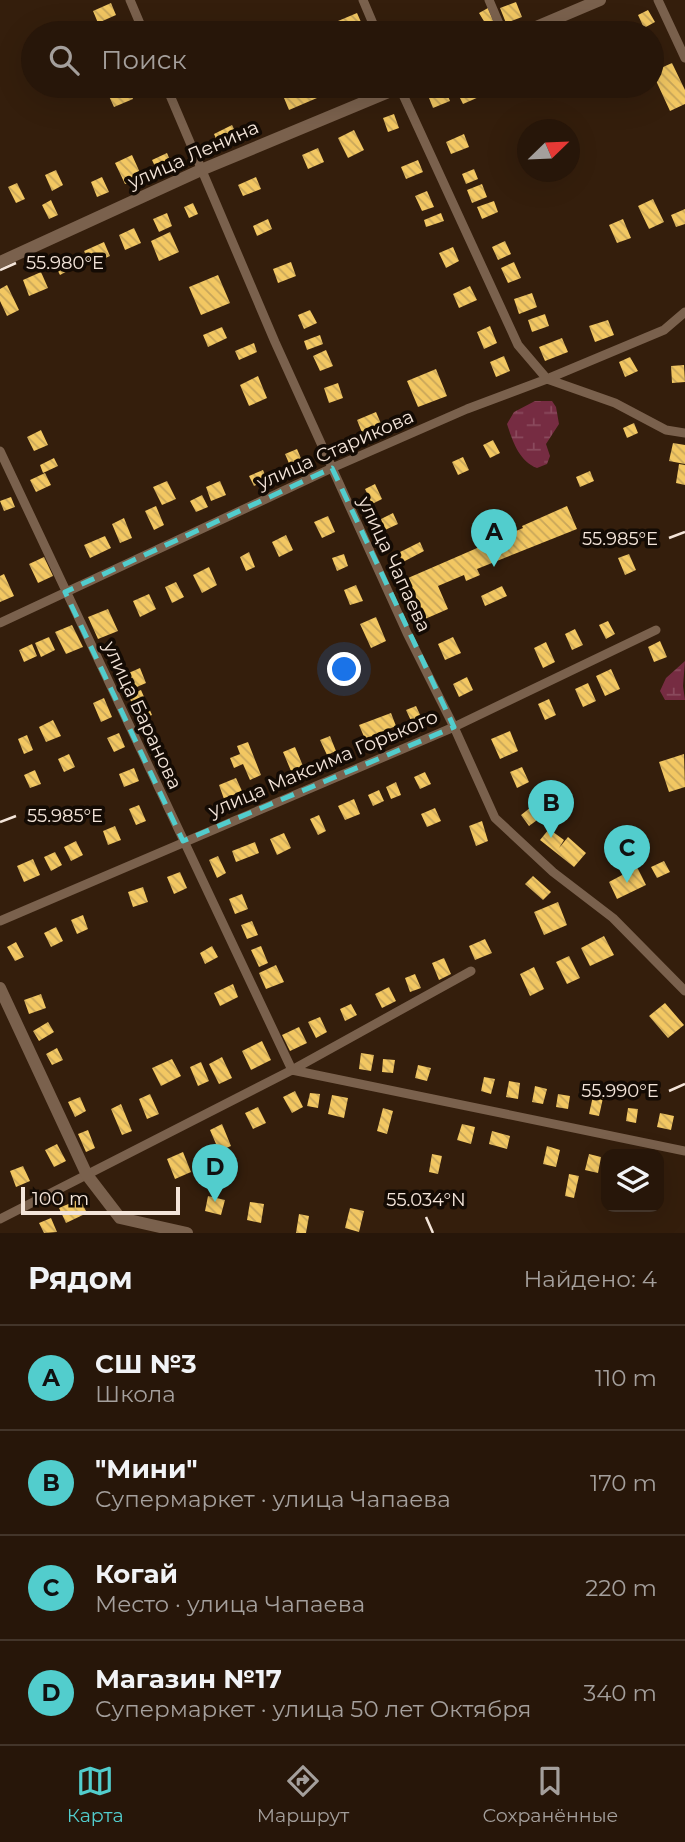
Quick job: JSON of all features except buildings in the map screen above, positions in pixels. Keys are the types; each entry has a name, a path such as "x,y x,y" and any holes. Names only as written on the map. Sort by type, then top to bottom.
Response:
{"street":[{"path":"130,0 139,21"},
{"path":"363,0 372,21"},
{"path":"489,0 498,21"},
{"path":"550,21 600,0"},
{"path":"658,0 685,58"},
{"name":"улица Чапаева","path":"171,98 332,468 495,818 552,872 613,918 685,991"},
{"name":"улица Ленина","path":"0,262 201,170 372,98"},
{"path":"406,98 518,345 547,379 615,403 666,430 685,433"},
{"name":"улица Старикова","path":"0,623 332,468 467,409 664,330 685,312"},
{"name":"улица Баранова","path":"0,451 292,1070"},
{"name":"улица Максима Горького","path":"0,921 454,727 656,630"},
{"path":"0,1219 292,1070 471,971"},
{"path":"0,988 87,1175 120,1218 187,1233"},
{"path":"292,1070 685,1151"}],"highlighted area":[{"path":"332,468 454,727 183,841 65,592"}],"green space":[{"path":"535,401 552,401 559,424 546,444 550,456 547,464 537,468 521,456 507,424 514,412"},
{"path":"685,661 685,700 665,700 660,691 666,678"}],"place":[{"name":"СШ №3","path":"494,567"},
{"name":"\"Мини\"","path":"551,838"},
{"name":"Когай","path":"627,883"},
{"name":"Магазин №17","path":"215,1202"}]}
